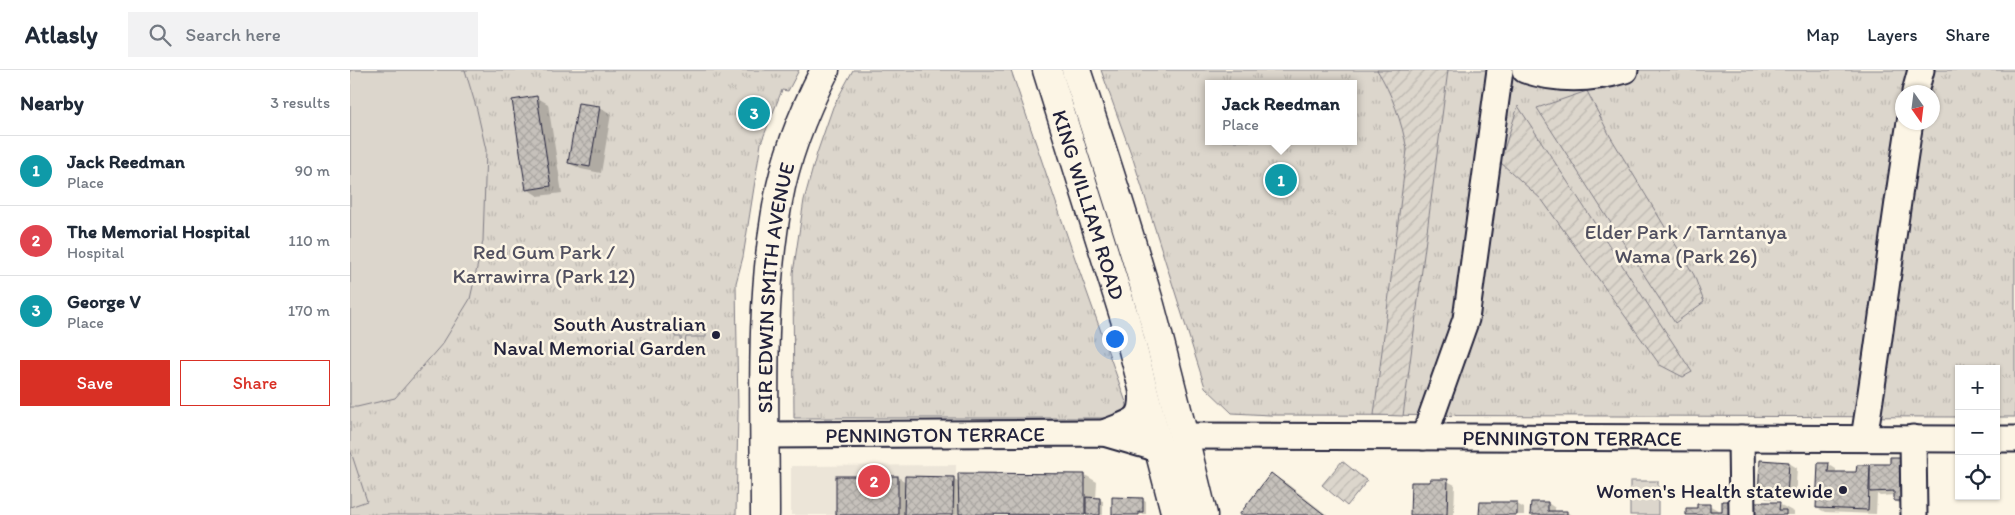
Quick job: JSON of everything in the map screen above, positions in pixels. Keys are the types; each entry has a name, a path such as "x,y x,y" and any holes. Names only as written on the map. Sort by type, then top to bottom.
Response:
{"main road":[{"name":"SIR EDWIN SMITH AVENUE","path":"765,515 768,270 778,200 792,148 812,95 825,70"},
{"name":"KING WILLIAM ROAD","path":"1047,70 1105,252 1176,515"},
{"name":"KING WILLIAM ROAD","path":"1076,70 1130,240 1184,436 1203,515"},
{"path":"1144,392 1164,425 1184,436"}],"street":[{"path":"1424,437 1466,319 1500,70"},
{"path":"1525,70 1555,78 1575,79 1595,77 1625,70"},
{"path":"1917,85 1921,70"},
{"path":"1864,438 1909,130"},
{"name":"PENNINGTON TERRACE","path":"1104,433 1133,421 1141,413 1144,392"},
{"name":"PENNINGTON TERRACE","path":"765,435 1104,433 1159,449"},
{"name":"PENNINGTON TERRACE","path":"1184,436 1955,438"},
{"path":"1741,438 1742,515"},
{"path":"1914,438 1914,515"},
{"path":"2000,439 2015,439"}],"shaded area":[{"path":"956,465 956,515 791,515 791,466"}],"green space":[{"name":"Red Gum Park / Karrawirra (Park 12)","path":"350,70 799,70 788,91 782,90 761,143 743,257 736,283 738,412 736,515 350,515"},
{"path":"350,70 465,70 486,150 483,241 470,299 443,343 395,398 357,407 350,407"},
{"path":"853,70 1011,70 1127,405 1126,418 794,418 793,273 804,200 817,153 833,107"},
{"name":"Elder Park / Tarntanya Wama (Park 26)","path":"1101,70 2015,70 2015,417 2000,417 2000,365 1955,365 1955,417 1270,415 1232,413 1205,387 1133,159"},
{"path":"1377,70 1448,70 1403,416 1374,415 1407,150 1396,108"},
{"path":"1587,91 1610,136 1694,275 1704,302 1675,323 1537,108"},
{"path":"1518,106 1692,372 1683,377 1660,365 1542,200 1500,162"},
{"path":"685,327 686,332 706,333 706,337 686,337 685,342 681,342 681,337 675,337 675,332 681,332 681,328"},
{"path":"350,449 367,501 350,507"},
{"path":"1342,461 1367,481 1347,506 1322,485"},
{"path":"1630,481 1658,481 1658,515 1630,515"}],"building":[{"path":"537,96 551,186 526,190 512,100"},
{"path":"578,103 600,106 590,167 568,163"},
{"path":"1890,457 1903,457 1903,501 1894,501 1894,491 1870,492 1870,464 1890,464"},
{"path":"1760,460 1789,462 1787,497 1758,495"},
{"name":"Women's Health statewide","path":"1818,463 1829,463 1828,472 1856,472 1857,465 1870,465 1868,510 1816,508"},
{"path":"958,473 1085,474 1085,515 959,514"},
{"path":"1271,473 1325,515 1239,515"},
{"path":"836,476 898,476 898,515 836,515"},
{"path":"905,476 954,477 953,515 904,515"},
{"path":"1430,479 1448,479 1447,515 1410,515 1411,482 1430,482"},
{"path":"1086,497 1100,498 1100,515 1086,515"},
{"path":"1112,497 1143,498 1143,512 1139,512 1139,515 1112,515"},
{"path":"1722,501 1739,501 1739,515 1686,515 1686,508 1697,508 1697,504 1710,504 1710,511 1722,511"},
{"path":"1480,502 1517,502 1517,515 1479,515"},
{"path":"1531,502 1548,502 1548,511 1567,511 1567,515 1530,515"},
{"path":"1750,502 1780,502 1779,510 1786,510 1786,515 1747,515"}],"place":[{"name":"George V","path":"754,113"},
{"name":"Jack Reedman","path":"1281,180"},
{"name":"South Australian Naval Memorial Garden","path":"716,335"},
{"name":"The Memorial Hospital","path":"874,481"},
{"name":"Women's Health statewide","path":"1843,490"}]}
